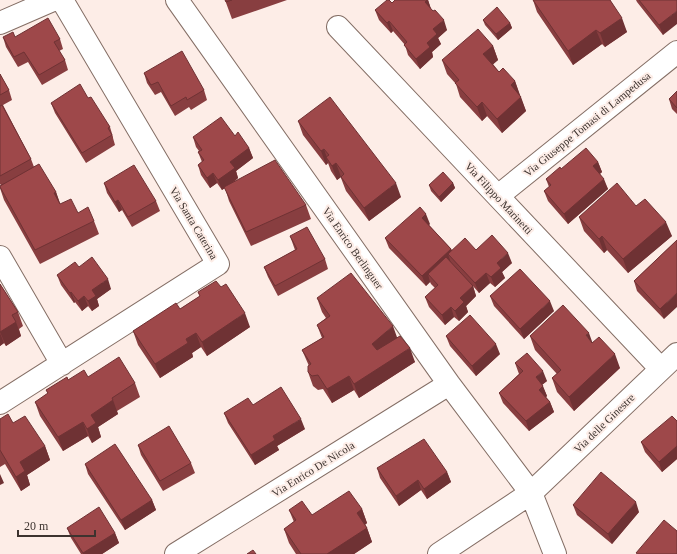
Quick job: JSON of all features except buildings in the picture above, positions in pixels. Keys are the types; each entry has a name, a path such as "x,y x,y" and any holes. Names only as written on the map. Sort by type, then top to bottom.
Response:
{"street":[{"path":"0,23 53,0"},
{"name":"Via Santa Caterina","path":"0,403 218,264 62,0"},
{"name":"Via Enrico Berlinguer","path":"177,0 449,384 531,493 555,554"},
{"name":"Via Filippo Marinetti","path":"338,28 661,369"},
{"name":"Via Giuseppe Tomasi di Lampedusa","path":"498,196 677,52"},
{"path":"0,257 62,364"},
{"name":"Via delle Ginestre","path":"439,554 531,493 677,354"},
{"name":"Via Enrico De Nicola","path":"176,554 449,384"}]}
